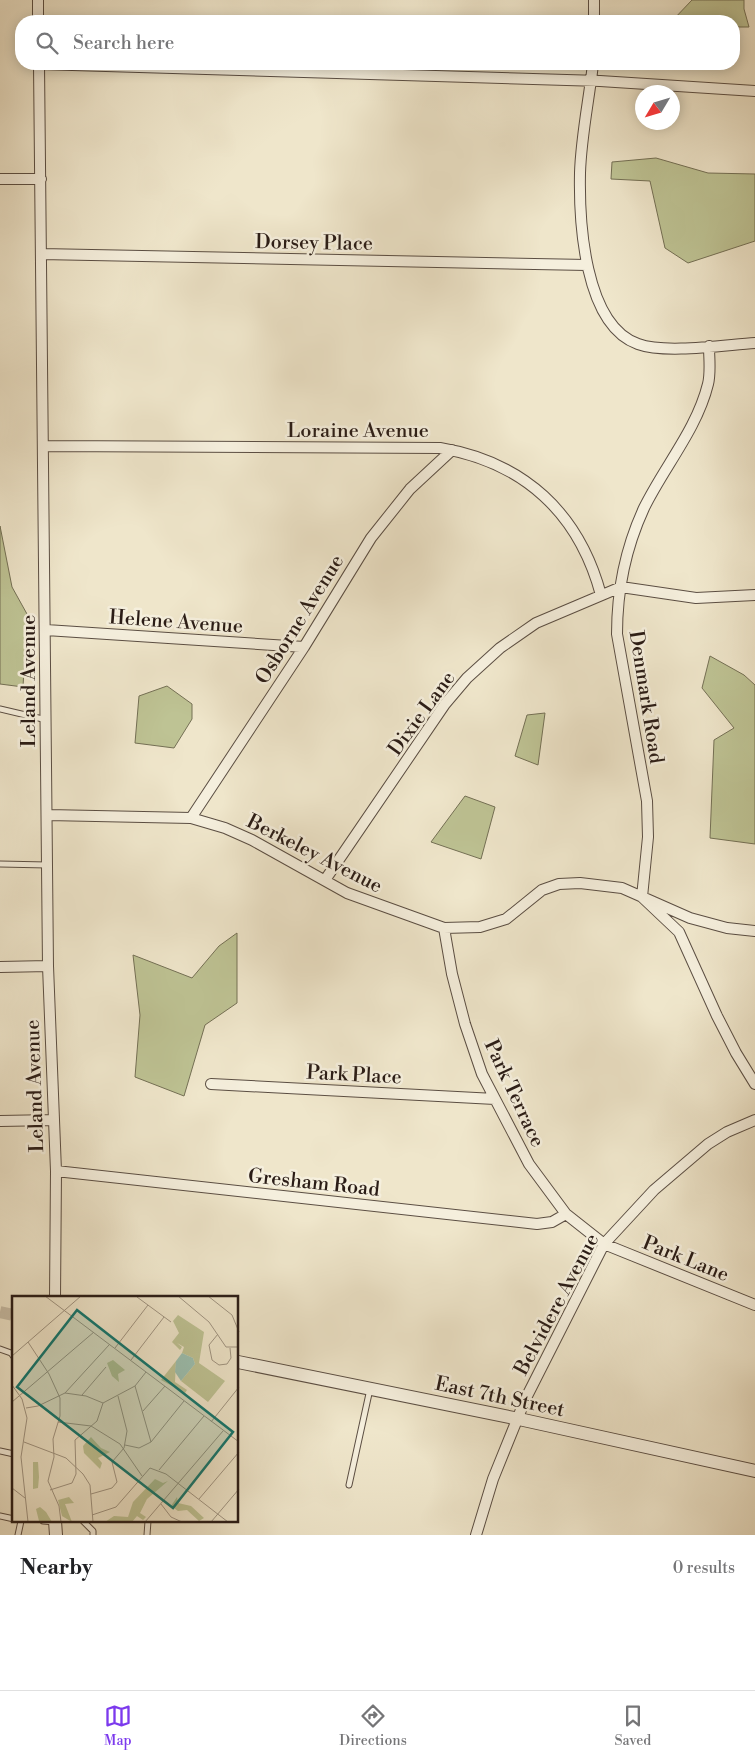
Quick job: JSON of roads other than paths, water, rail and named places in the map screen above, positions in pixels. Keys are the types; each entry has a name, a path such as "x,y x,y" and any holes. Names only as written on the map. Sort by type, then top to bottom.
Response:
{"street":[{"path":"38,0 38,15"},
{"path":"594,0 594,15"},
{"name":"Leland Avenue","path":"39,70 48,815 48,966 56,1171 55,1296"},
{"path":"234,70 591,81 755,91"},
{"path":"593,70 580,172 587,265 604,312 618,332 638,344 669,348 755,343"},
{"path":"0,179 40,179"},
{"name":"Dorsey Place","path":"42,254 587,265"},
{"name":"Denmark Road","path":"642,897 648,838 647,801 619,653 617,610 635,529 645,507 700,409 708,382 709,346"},
{"name":"Loraine Avenue","path":"44,446 430,448 452,450 496,464 521,478 544,496 558,510 580,541 589,559 601,595"},
{"name":"Osborne Avenue","path":"191,818 304,647 371,538 410,489 452,450"},
{"name":"Dixie Lane","path":"325,880 445,704 467,678 500,648 536,623 622,587 696,598 735,598 755,595"},
{"name":"Helene Avenue","path":"46,630 304,647"},
{"name":"Berkeley Avenue","path":"48,815 191,818 225,828 252,840 363,899 444,928 480,927 506,919 542,890 559,884 601,885 622,888 690,918 727,928 755,931"},
{"path":"642,897 671,923 683,939 717,1016 755,1084"},
{"name":"Park Terrace","path":"444,928 452,974 465,1024 482,1074 529,1164 566,1214 604,1244"},
{"path":"0,967 48,966"},
{"name":"Park Place","path":"211,1084 495,1099"},
{"path":"0,1120 53,1120"},
{"name":"Belvidere Avenue","path":"476,1535 493,1479 519,1419 525,1400 604,1244 654,1190 708,1144 727,1132 755,1120"},
{"name":"Gresham Road","path":"56,1171 537,1224 552,1222 566,1214"},
{"name":"Park Lane","path":"604,1244 755,1305"},
{"name":"East 7th Street","path":"239,1362 519,1419 755,1471"},
{"path":"56,1522 56,1535"}],"lane":[{"path":"0,709 47,720"},
{"path":"0,864 48,864"},
{"path":"0,1349 12,1354"},
{"path":"349,1485 365,1419 370,1388"},
{"path":"18,1535 21,1522"},
{"path":"84,1522 93,1531 93,1535"},
{"path":"147,1535 148,1522"}],"tunnel":[{"path":"0,1312 12,1315"}]}
